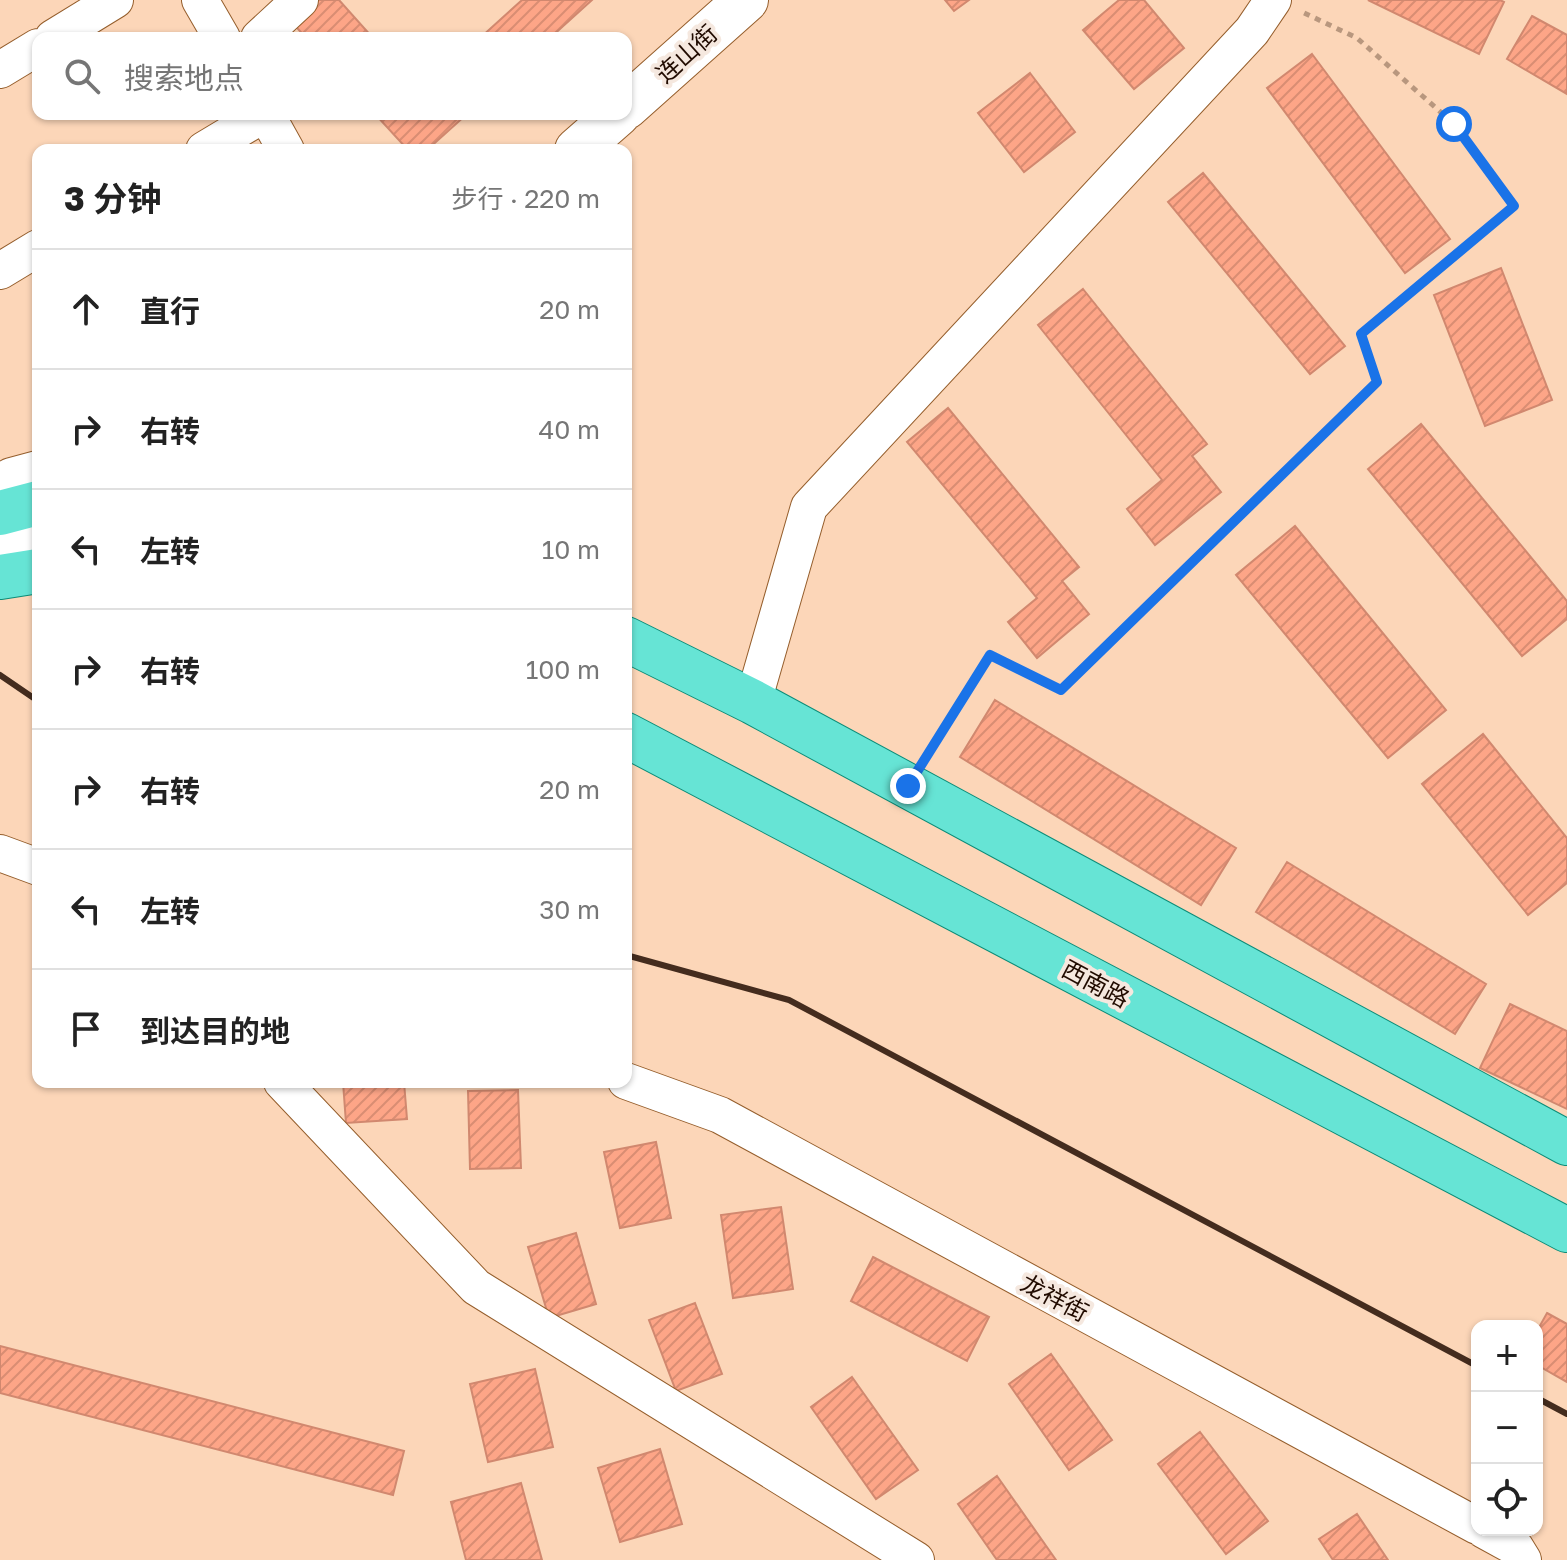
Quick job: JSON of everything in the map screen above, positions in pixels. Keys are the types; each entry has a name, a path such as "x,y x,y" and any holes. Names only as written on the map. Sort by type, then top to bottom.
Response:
{"main road":[{"path":"0,513 32,505"},
{"path":"0,577 32,572"},
{"path":"632,642 753,702 1567,1143"},
{"name":"西南路","path":"632,738 1567,1230"}],"street":[{"path":"63,32 115,0"},
{"path":"200,0 219,32"},
{"path":"265,32 300,0"},
{"name":"连山街","path":"632,102 746,0"},
{"path":"753,702 809,507 1281,3"},
{"path":"0,70 32,51"},
{"path":"214,144 255,120"},
{"path":"268,120 282,144"},
{"path":"584,144 611,120"},
{"path":"0,271 32,252"},
{"path":"0,488 12,480 32,475"},
{"path":"0,549 32,543"},
{"path":"0,853 32,865"},
{"name":"龙祥街","path":"632,1083 720,1115 1471,1523"},
{"path":"288,1088 476,1287 916,1560"},
{"path":"1495,1536 1515,1547 1523,1560"}],"path":[{"path":"908,786 990,655 1061,690 1377,382 1361,334 1514,206 1454,124 1379,57 1357,38 1281,3"}],"building":[{"path":"314,0 339,0 368,32 301,32 291,21"},
{"path":"522,0 592,0 557,32 487,32"},
{"path":"945,0 969,0 954,11"},
{"path":"1119,0 1144,0 1184,48 1134,89 1083,30"},
{"path":"1368,0 1500,0 1504,2 1479,54"},
{"path":"1532,16 1567,35 1567,94 1507,59"},
{"path":"1312,54 1450,239 1405,273 1267,88"},
{"path":"1030,73 1075,132 1024,172 978,113"},
{"path":"380,120 460,120 434,144 402,144"},
{"path":"1203,173 1345,346 1310,374 1168,202"},
{"path":"1501,268 1552,400 1485,426 1434,295"},
{"path":"1083,289 1207,444 1192,456 1221,492 1155,545 1127,509 1162,480 1038,325"},
{"path":"948,408 1079,567 1062,581 1089,614 1037,658 1008,622 1037,598 907,442"},
{"path":"1421,424 1567,601 1567,619 1522,656 1368,469"},
{"path":"1295,526 1446,710 1388,758 1236,575"},
{"path":"995,700 1236,848 1201,905 960,757"},
{"path":"1483,734 1567,838 1567,883 1528,915 1422,784"},
{"path":"1287,862 1486,984 1455,1034 1256,912"},
{"path":"1510,1004 1567,1031 1567,1109 1480,1068"},
{"path":"343,1088 404,1088 407,1119 346,1123"},
{"path":"518,1090 521,1168 470,1169 468,1091"},
{"path":"656,1142 671,1218 620,1228 604,1152"},
{"path":"781,1207 793,1289 733,1298 721,1215"},
{"path":"576,1233 596,1304 549,1318 528,1247"},
{"path":"873,1257 989,1317 967,1361 851,1301"},
{"path":"695,1303 722,1374 676,1391 649,1320"},
{"path":"1547,1313 1567,1324 1567,1382 1543,1368 1543,1320"},
{"path":"0,1346 404,1451 393,1495 0,1393"},
{"path":"1051,1354 1112,1440 1069,1470 1009,1384"},
{"path":"535,1369 553,1447 488,1462 470,1384"},
{"path":"852,1377 918,1470 876,1499 811,1407"},
{"path":"1200,1432 1268,1521 1226,1554 1158,1464"},
{"path":"660,1449 682,1524 620,1542 598,1468"},
{"path":"997,1476 1056,1560 997,1560 958,1504"},
{"path":"521,1483 542,1560 466,1560 451,1502"},
{"path":"1357,1514 1388,1560 1333,1560 1319,1539"}],"railway":[{"path":"0,675 32,697"},
{"path":"632,957 789,1000 1471,1363"},
{"path":"1543,1401 1567,1414"}],"route":[{"path":"908,786 990,655 1061,690 1377,382 1361,334 1514,206 1454,124"}]}
